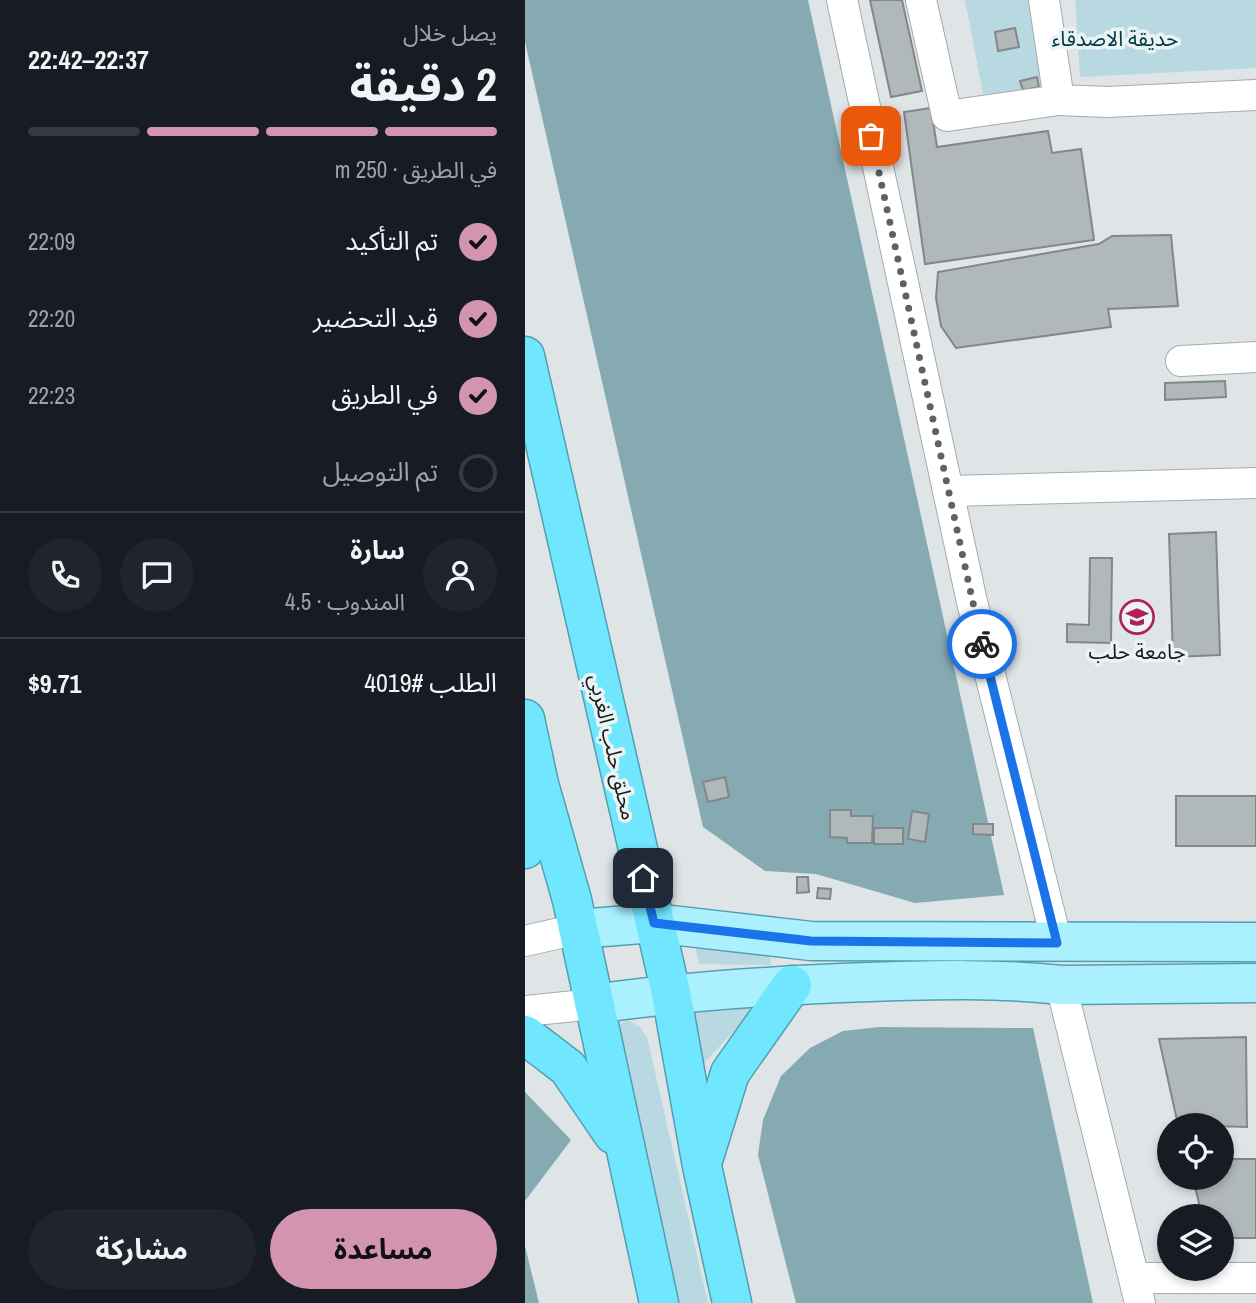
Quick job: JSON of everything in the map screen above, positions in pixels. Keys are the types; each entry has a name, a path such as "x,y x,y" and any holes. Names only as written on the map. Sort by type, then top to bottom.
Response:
{"highway":[{"name":"محلق حلب الغربي","path":"525,356 670,993 702,1166 732,1303"},
{"path":"525,719 578,929 659,1303"},
{"path":"525,849 540,784"},
{"path":"702,1166 730,1073 792,985"},
{"path":"525,1035 568,1068 627,1155"}],"main road":[{"path":"578,929 654,923 811,941 1256,942"},
{"path":"594,1004 670,993 792,985 943,980 1061,985 1256,983"}],"street":[{"path":"842,0 972,602 1057,943"},
{"path":"921,0 947,116 1059,100 1107,102 1256,95"},
{"path":"1044,0 1059,100"},
{"path":"1181,360 1256,357"},
{"path":"948,491 1256,482"},
{"path":"525,941 578,929"},
{"path":"1061,985 1138,1291 1256,1278"},
{"path":"525,1011 594,1004"}],"green space":[{"path":"965,0 1033,0 1050,90 983,94"},
{"name":"حديقة الاصدقاء","path":"1075,0 1256,0 1256,68 1080,77"},
{"path":"694,942 770,957 771,965 699,964"},
{"path":"769,1001 735,1030 703,1064 692,1007"},
{"path":"628,1020 640,1027 647,1037 708,1303 675,1303 618,1025"}],"shaded area":[{"path":"525,0 808,0 1004,895 915,903 816,874 765,871 703,827 525,42"},
{"path":"879,1027 1033,1028 1093,1303 796,1303 758,1155 763,1120 781,1076 810,1048 843,1031"},
{"path":"525,1092 571,1140 525,1201"},
{"path":"525,1246 539,1303 525,1303"}],"building":[{"path":"870,0 902,0 922,91 891,97"},
{"path":"1015,28 1019,47 998,51 995,32"},
{"path":"1037,77 1039,87 1023,90 1020,81"},
{"path":"931,108 937,147 1048,131 1052,153 1081,149 1094,240 925,264 904,112"},
{"path":"1171,235 1178,306 1108,309 1111,327 956,348 941,326 936,298 938,272 1099,244 1112,236"},
{"path":"1225,381 1226,397 1165,400 1165,383"},
{"path":"1216,532 1220,655 1173,657 1169,534"},
{"path":"1090,558 1112,558 1111,643 1067,642 1067,624 1089,625"},
{"path":"725,777 729,797 708,802 703,782"},
{"path":"1176,796 1256,796 1256,846 1176,846"},
{"path":"830,810 851,810 851,816 873,816 872,843 847,843 847,838 830,837"},
{"path":"912,811 929,814 925,842 908,839"},
{"path":"973,824 993,824 993,835 973,834"},
{"path":"874,828 903,828 903,844 874,844"},
{"path":"797,877 808,877 809,892 797,893"},
{"path":"818,888 831,889 830,899 817,898"},
{"path":"1246,1037 1247,1127 1234,1127 1234,1113 1175,1113 1159,1039"},
{"path":"1234,1159 1256,1159 1256,1238 1234,1238 1234,1204 1199,1204 1196,1190 1234,1190"}],"way so far":[{"path":"871,136 982,644"}],"place":[{"name":"جامعة حلب","path":"1137,617"}],"route":[{"path":"643,878 654,923 811,941 1057,943 982,644"}]}
